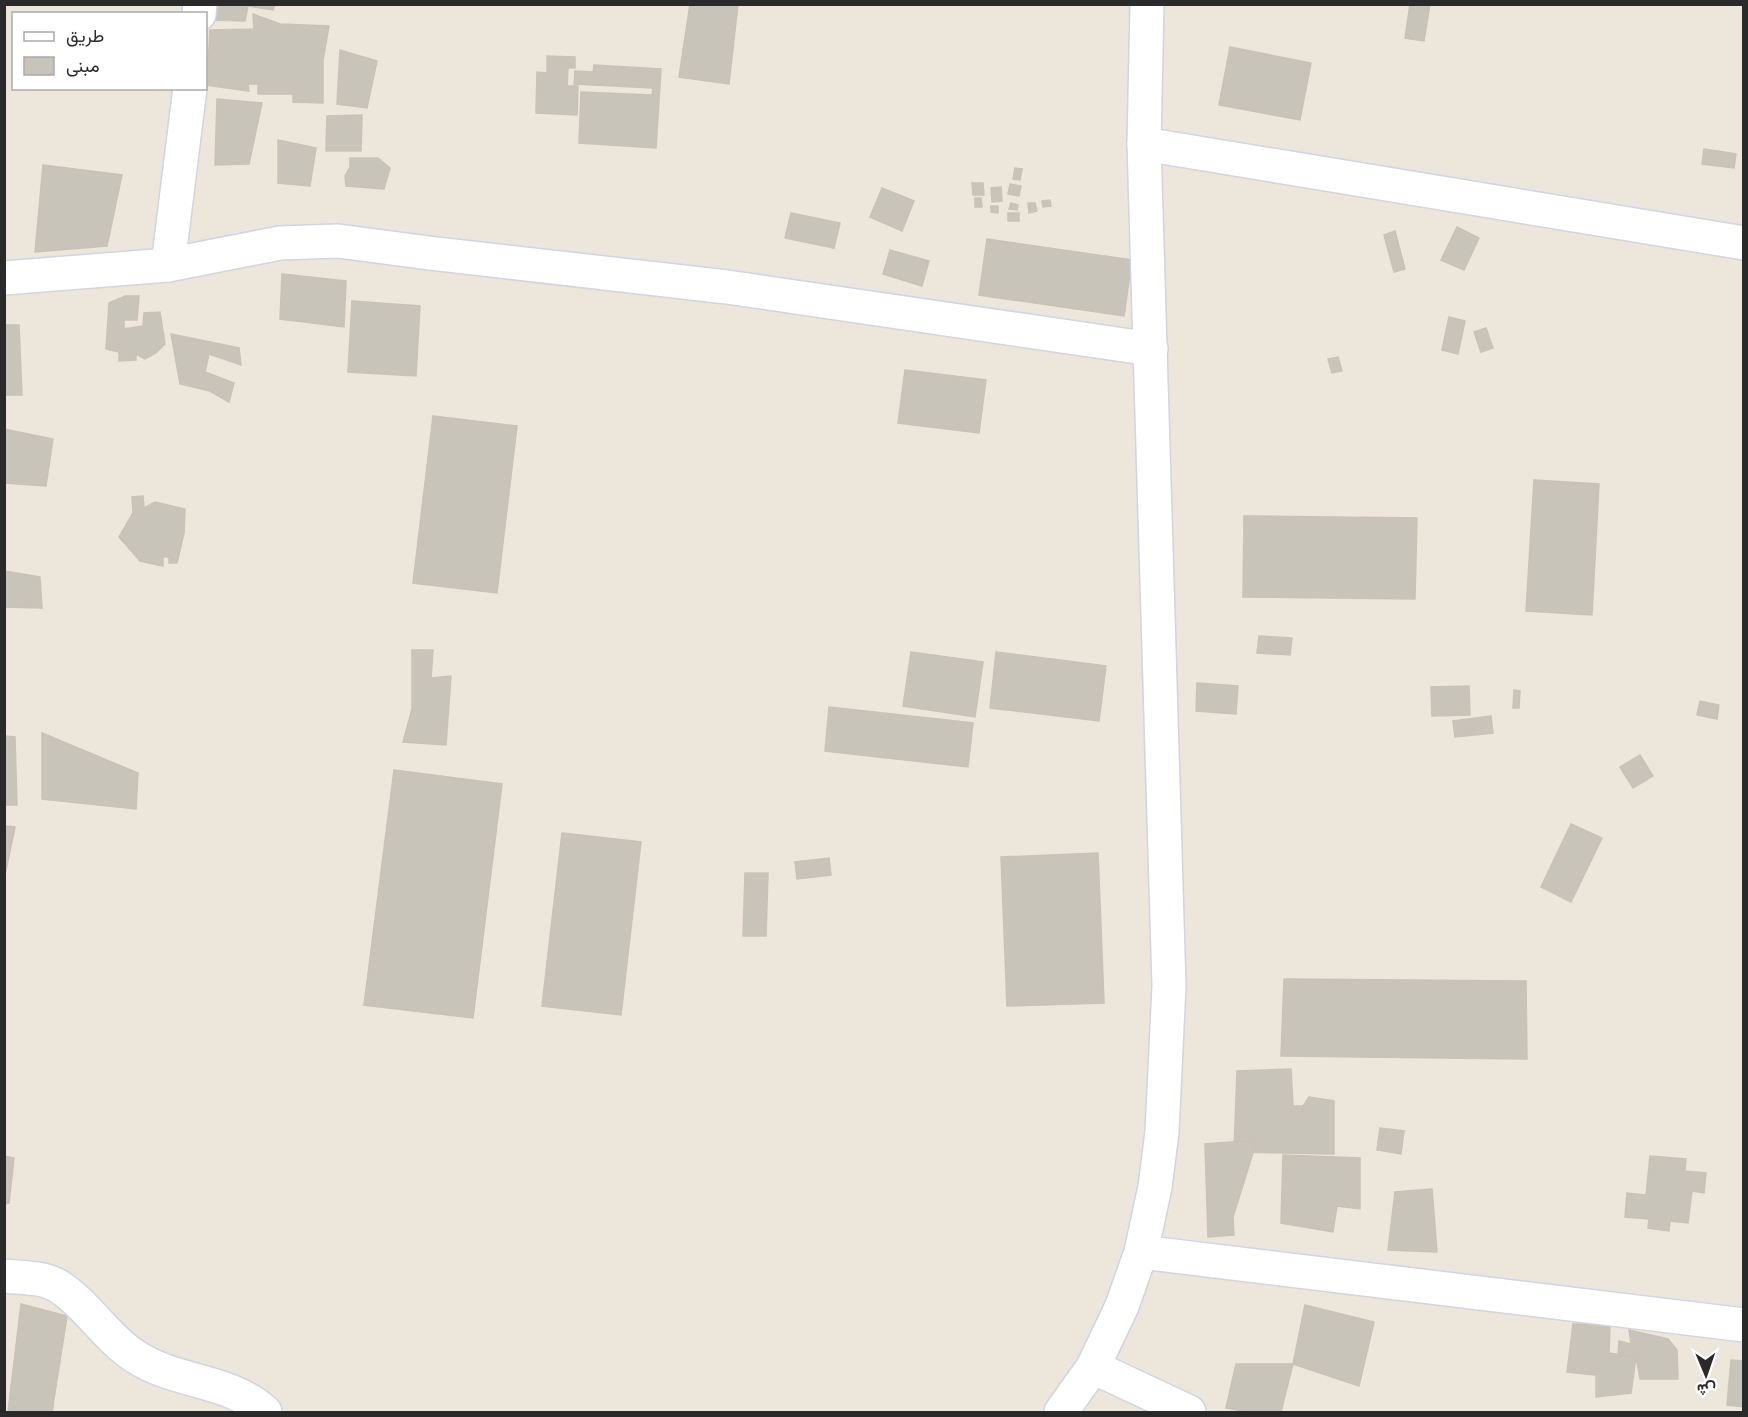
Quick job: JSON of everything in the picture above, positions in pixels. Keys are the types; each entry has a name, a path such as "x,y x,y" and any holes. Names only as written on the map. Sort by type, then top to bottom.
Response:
{"street":[{"path":"1061,1413 1093,1367 1122,1306 1141,1252 1155,1187 1162,1132 1169,986 1144,144 1147,4"},
{"path":"168,265 190,90"},
{"path":"1144,144 1743,243"},
{"path":"4,278 168,265 280,243 338,241 440,255 727,287 1151,349"},
{"path":"1141,1252 1743,1325"},
{"path":"4,1276 36,1279 57,1286 135,1357 156,1367 240,1394 265,1413"},
{"path":"1093,1367 1189,1413"}],"building":[{"path":"211,4 275,4 273,10 248,6 245,21 211,20"},
{"path":"690,4 738,4 729,84 679,77"},
{"path":"1410,4 1430,4 1424,41 1405,38"},
{"path":"253,14 280,24 329,26 323,60 323,103 293,102 293,94 258,94 258,84 248,84 249,91 207,85 210,30 254,29"},
{"path":"1230,47 1311,63 1300,120 1219,105"},
{"path":"340,50 377,61 367,108 337,104"},
{"path":"547,56 575,57 575,68 568,68 567,86 578,86 577,115 536,113 537,72 547,73"},
{"path":"594,65 661,69 656,148 579,143 581,92 652,95 653,88 574,84 575,71 593,72"},
{"path":"217,99 262,103 249,164 215,165"},
{"path":"362,115 361,151 326,151 327,116"},
{"path":"278,140 316,148 310,186 278,183"},
{"path":"1704,149 1736,154 1734,168 1702,164"},
{"path":"350,158 378,158 390,168 384,189 346,186 345,176 350,167"},
{"path":"43,165 122,175 107,246 35,252"},
{"path":"1015,168 1022,169 1020,180 1013,179"},
{"path":"972,183 983,183 984,195 973,195"},
{"path":"1010,184 1021,186 1019,196 1008,194"},
{"path":"1001,187 1002,201 992,202 991,188"},
{"path":"882,188 914,201 902,231 870,217"},
{"path":"975,198 981,198 982,207 975,207"},
{"path":"1050,200 1051,206 1043,207 1042,201"},
{"path":"1011,203 1018,205 1017,210 1009,209"},
{"path":"1028,203 1035,203 1037,211 1029,213"},
{"path":"991,206 998,206 998,213 991,212"},
{"path":"791,213 840,223 834,248 785,238"},
{"path":"1008,213 1019,213 1019,221 1008,221"},
{"path":"1457,227 1479,238 1464,270 1441,260"},
{"path":"1395,231 1405,269 1394,272 1384,235"},
{"path":"987,239 1132,260 1124,316 979,295"},
{"path":"890,250 929,261 922,286 883,274"},
{"path":"282,274 346,281 344,327 280,319"},
{"path":"125,296 139,296 137,320 124,320 124,329 143,326 144,313 160,312 165,344 145,359 136,354 136,360 119,361 119,352 106,349 109,303"},
{"path":"352,301 420,306 416,376 348,372"},
{"path":"1449,317 1465,321 1458,354 1442,350"},
{"path":"4,325 19,325 22,395 4,395"},
{"path":"1486,328 1493,348 1481,352 1474,332"},
{"path":"171,334 239,348 241,365 209,354 205,372 234,383 229,402 210,391 180,384"},
{"path":"1338,357 1342,371 1332,373 1328,359"},
{"path":"905,370 986,380 979,433 898,423"},
{"path":"433,416 517,426 497,593 413,583"},
{"path":"4,429 53,439 46,486 4,483"},
{"path":"1534,480 1599,484 1592,615 1526,611"},
{"path":"143,496 144,508 155,502 185,509 184,533 177,563 169,563 169,557 163,557 163,566 140,561 119,537 133,513 132,497"},
{"path":"1244,516 1417,518 1415,599 1243,597"},
{"path":"4,571 40,577 42,608 4,607"},
{"path":"1259,636 1292,638 1290,655 1257,653"},
{"path":"412,650 433,650 431,678 451,676 446,745 403,742 412,709"},
{"path":"911,652 983,662 975,717 903,706"},
{"path":"996,652 1106,666 1099,721 990,708"},
{"path":"1197,683 1238,686 1236,714 1196,711"},
{"path":"1469,686 1470,715 1432,716 1431,687"},
{"path":"1514,690 1520,691 1519,708 1513,708"},
{"path":"1700,701 1719,705 1717,719 1697,715"},
{"path":"829,707 973,723 968,767 825,751"},
{"path":"1491,716 1493,733 1455,737 1453,721"},
{"path":"42,733 138,773 136,809 42,799"},
{"path":"4,736 15,737 17,805 4,805"},
{"path":"1640,755 1653,776 1633,788 1620,767"},
{"path":"394,770 502,784 473,1018 364,1005"},
{"path":"1571,824 1602,838 1571,902 1541,887"},
{"path":"4,826 15,827 5,875 4,875"},
{"path":"562,833 641,842 621,1015 542,1006"},
{"path":"1098,853 1104,1003 1007,1006 1001,857"},
{"path":"829,858 831,875 797,879 795,862"},
{"path":"745,873 768,873 766,936 743,936"},
{"path":"1284,979 1526,981 1527,1059 1281,1056"},
{"path":"1291,1069 1293,1106 1303,1106 1309,1097 1334,1101 1334,1154 1234,1152 1237,1071"},
{"path":"1380,1128 1404,1131 1401,1154 1377,1150"},
{"path":"1257,1140 1233,1217 1234,1235 1208,1237 1205,1144"},
{"path":"1283,1155 1360,1158 1360,1209 1337,1206 1333,1232 1281,1223"},
{"path":"4,1156 14,1158 9,1203 4,1204"},
{"path":"1650,1156 1686,1159 1685,1171 1706,1173 1704,1193 1692,1191 1688,1223 1670,1221 1669,1231 1648,1228 1649,1219 1625,1217 1627,1193 1646,1195"},
{"path":"1432,1189 1437,1252 1388,1250 1395,1192"},
{"path":"21,1304 67,1316 52,1412 8,1412"},
{"path":"1305,1305 1374,1322 1359,1386 1293,1364"},
{"path":"1573,1324 1610,1324 1609,1353 1636,1357 1631,1393 1596,1397 1596,1375 1567,1372"},
{"path":"1629,1330 1668,1339 1677,1350 1678,1379 1640,1379 1636,1357 1618,1355 1619,1341 1631,1344"},
{"path":"1731,1360 1744,1361 1744,1407 1727,1405"},
{"path":"1236,1364 1293,1364 1281,1412 1248,1412 1226,1408"}]}
